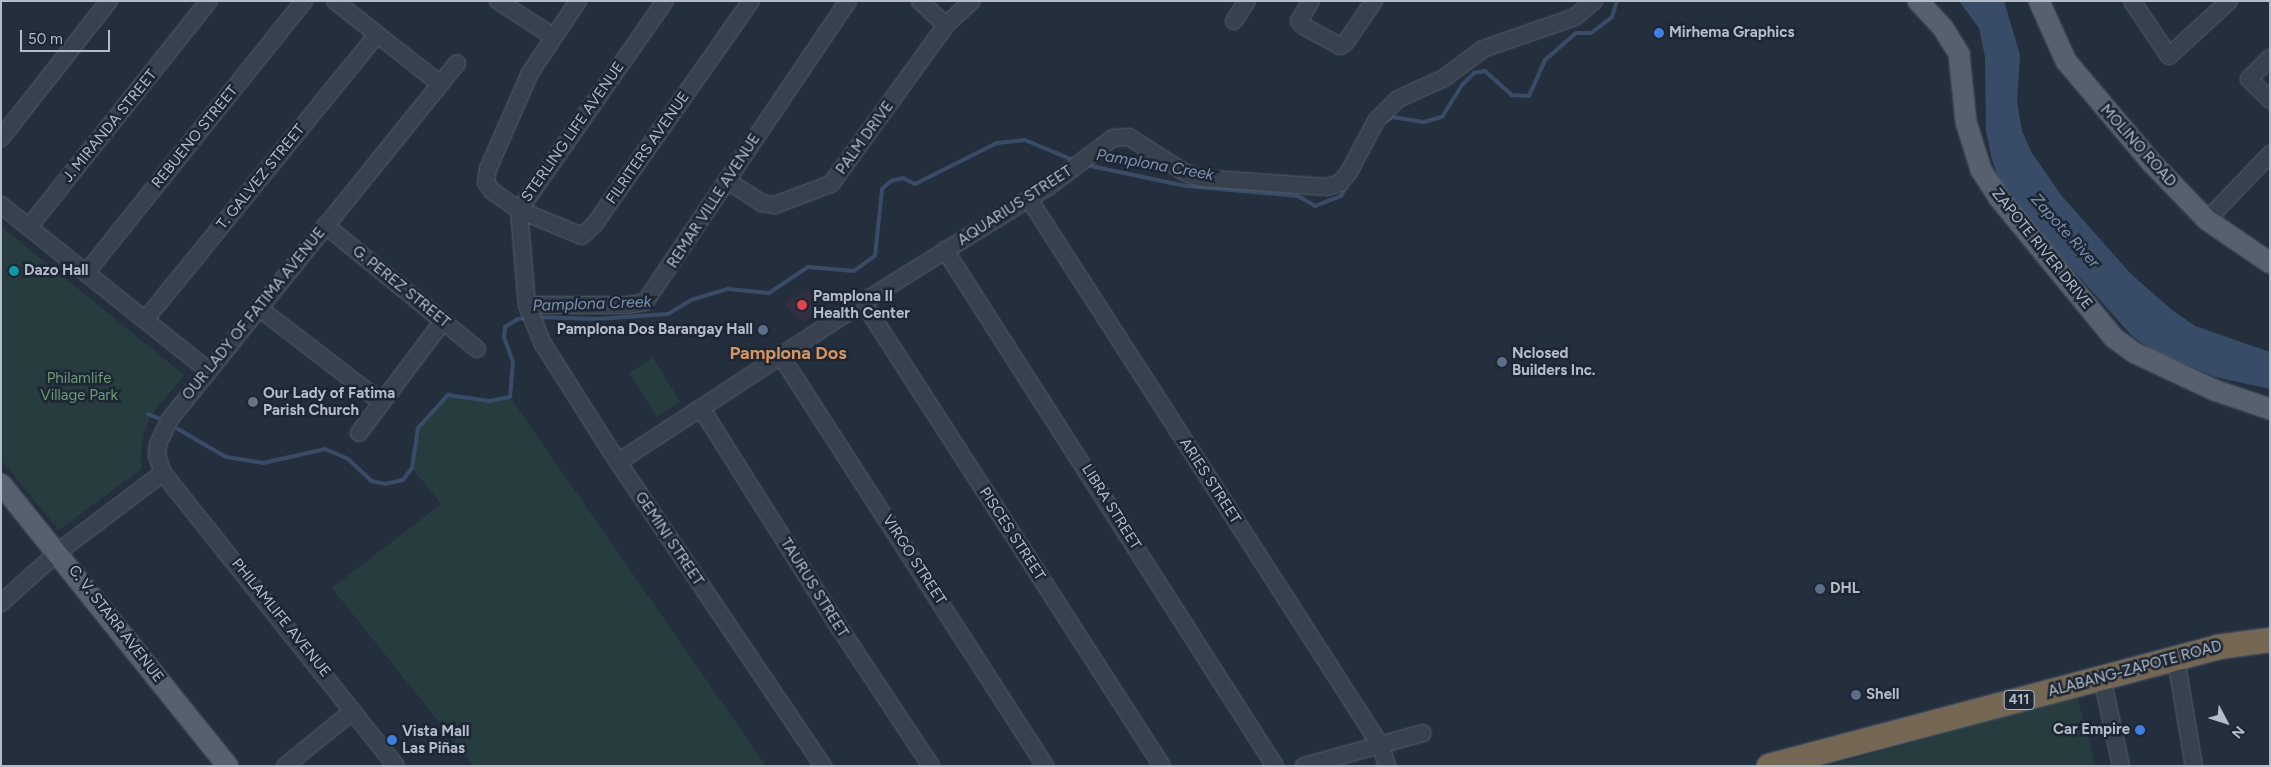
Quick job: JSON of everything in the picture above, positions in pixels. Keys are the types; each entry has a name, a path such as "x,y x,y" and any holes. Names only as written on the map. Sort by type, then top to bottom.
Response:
{"highway":[{"name":"ALABANG-ZAPOTE ROAD","path":"1769,766 2226,645 2270,640"}],"main road":[{"name":"ZAPOTE RIVER DRIVE","path":"1918,1 1943,28 1959,54 1966,122 1981,170 1999,198 2114,338 2135,353 2214,390 2270,409"},
{"name":"MOLINO ROAD","path":"2039,1 2057,44 2078,77 2152,163 2207,220 2270,263"},
{"name":"C. V. STARR AVENUE","path":"1,484 58,552 228,766"}],"street":[{"path":"1,138 109,1"},
{"name":"J. MIRANDA STREET","path":"29,227 209,1"},
{"name":"REBUENO STREET","path":"86,272 304,1"},
{"path":"335,1 440,84"},
{"path":"498,1 553,36"},
{"name":"FILRITERS AVENUE","path":"578,1 530,73 488,169 486,182 492,191 519,210 575,235 589,232 751,1"},
{"name":"STERLING LIFE AVENUE","path":"531,315 519,210 665,1"},
{"name":"REMAR VILLE AVENUE","path":"531,315 646,302 726,180 848,1"},
{"path":"920,1 946,25"},
{"name":"PALM DRIVE","path":"726,180 762,203 775,205 831,184 946,25 972,1"},
{"path":"1234,21 1247,1"},
{"path":"1311,1 1299,21 1303,26 1340,46 1346,42 1374,1"},
{"name":"AQUARIUS STREET","path":"618,462 862,302 1048,187 1113,138 1121,136 1198,178 1327,187 1340,183 1349,172 1376,120 1398,99 1444,78 1483,49 1575,17 1594,1"},
{"path":"2132,1 2169,56 2229,1"},
{"name":"T. GALVEZ STREET","path":"145,320 377,35"},
{"path":"2270,58 2249,79 2270,100"},
{"name":"OUR LADY OF FATIMA AVENUE","path":"163,473 157,456 162,431 456,63"},
{"path":"2207,220 2270,154"},
{"name":"ARIES STREET","path":"1029,199 1381,746 1387,766"},
{"path":"1,205 209,370"},
{"name":"G. PEREZ STREET","path":"325,225 477,349"},
{"name":"LIBRA STREET","path":"945,250 1275,766"},
{"name":"PISCES STREET","path":"862,302 1162,766"},
{"path":"259,308 382,402"},
{"name":"GEMINI STREET","path":"531,315 618,462 824,766"},
{"path":"359,433 442,321"},
{"name":"VIRGO STREET","path":"781,356 1045,766"},
{"name":"TAURUS STREET","path":"701,408 841,630 931,766"},
{"path":"1,603 58,552 163,473"},
{"name":"PHILAMLIFE AVENUE","path":"163,473 396,766"},
{"path":"2176,659 2194,766"},
{"path":"2102,678 2121,766"},
{"path":"285,766 353,711"},
{"path":"1304,766 1423,733"}],"shaded area":[{"name":"Pamplona II Health Center","path":"807,289 819,307 805,321 802,318 797,321 785,303"}],"green space":[{"name":"Philamlife Village Park","path":"1,226 184,375 149,418 142,442 141,469 59,530 1,460"},
{"path":"653,358 681,402 657,417 629,373"},
{"path":"448,395 489,401 510,397 766,766 474,766 332,588 441,504 412,468 418,428"},
{"path":"2077,697 2096,766 1828,766 1918,741"}],"water":[{"name":"Zapote River","path":"1959,1 2004,1 2020,55 2017,102 2022,131 2032,153 2061,195 2131,274 2172,310 2195,326 2270,352 2270,389 2215,377 2152,350 2132,336 2024,215 1999,179 1992,160 1986,131 1985,57 1979,28"}],"waterway":[{"name":"Pamplona Creek","path":"1386,121 1392,117 1424,122 1442,117 1462,85 1474,73 1485,71 1512,95 1529,96 1545,60 1576,33 1591,33 1612,17 1617,1"},
{"name":"Pamplona Creek","path":"536,317 597,319 668,314 691,300 728,289 769,293 808,267 854,271 875,256 882,189 891,181 903,178 915,184 997,143 1025,140 1075,161"},
{"name":"Pamplona Creek","path":"1086,165 1186,186 1298,196 1315,206 1341,196 1346,186"},
{"name":"Pamplona Creek","path":"178,429 226,457 263,463 325,449 348,459 372,481 385,484 403,480 412,468 418,428 448,395 489,401 510,397 513,362 504,337 505,327 518,319 529,318"},
{"path":"148,414 158,418"}],"place":[{"name":"Mirhema Graphics","path":"1659,33"},
{"name":"Dazo Hall","path":"14,271"},
{"name":"Pamplona II Health Center","path":"802,305"},
{"name":"Pamplona Dos Barangay Hall","path":"763,330"},
{"name":"Nclosed Builders Inc.","path":"1502,362"},
{"name":"Our Lady of Fatima Parish Church","path":"253,402"},
{"name":"DHL","path":"1820,589"},
{"name":"Shell","path":"1856,695"},
{"name":"Car Empire","path":"2140,730"},
{"name":"Vista Mall Las Piñas","path":"392,740"}],"district":[{"name":"Pamplona Dos","path":"788,353"}]}
